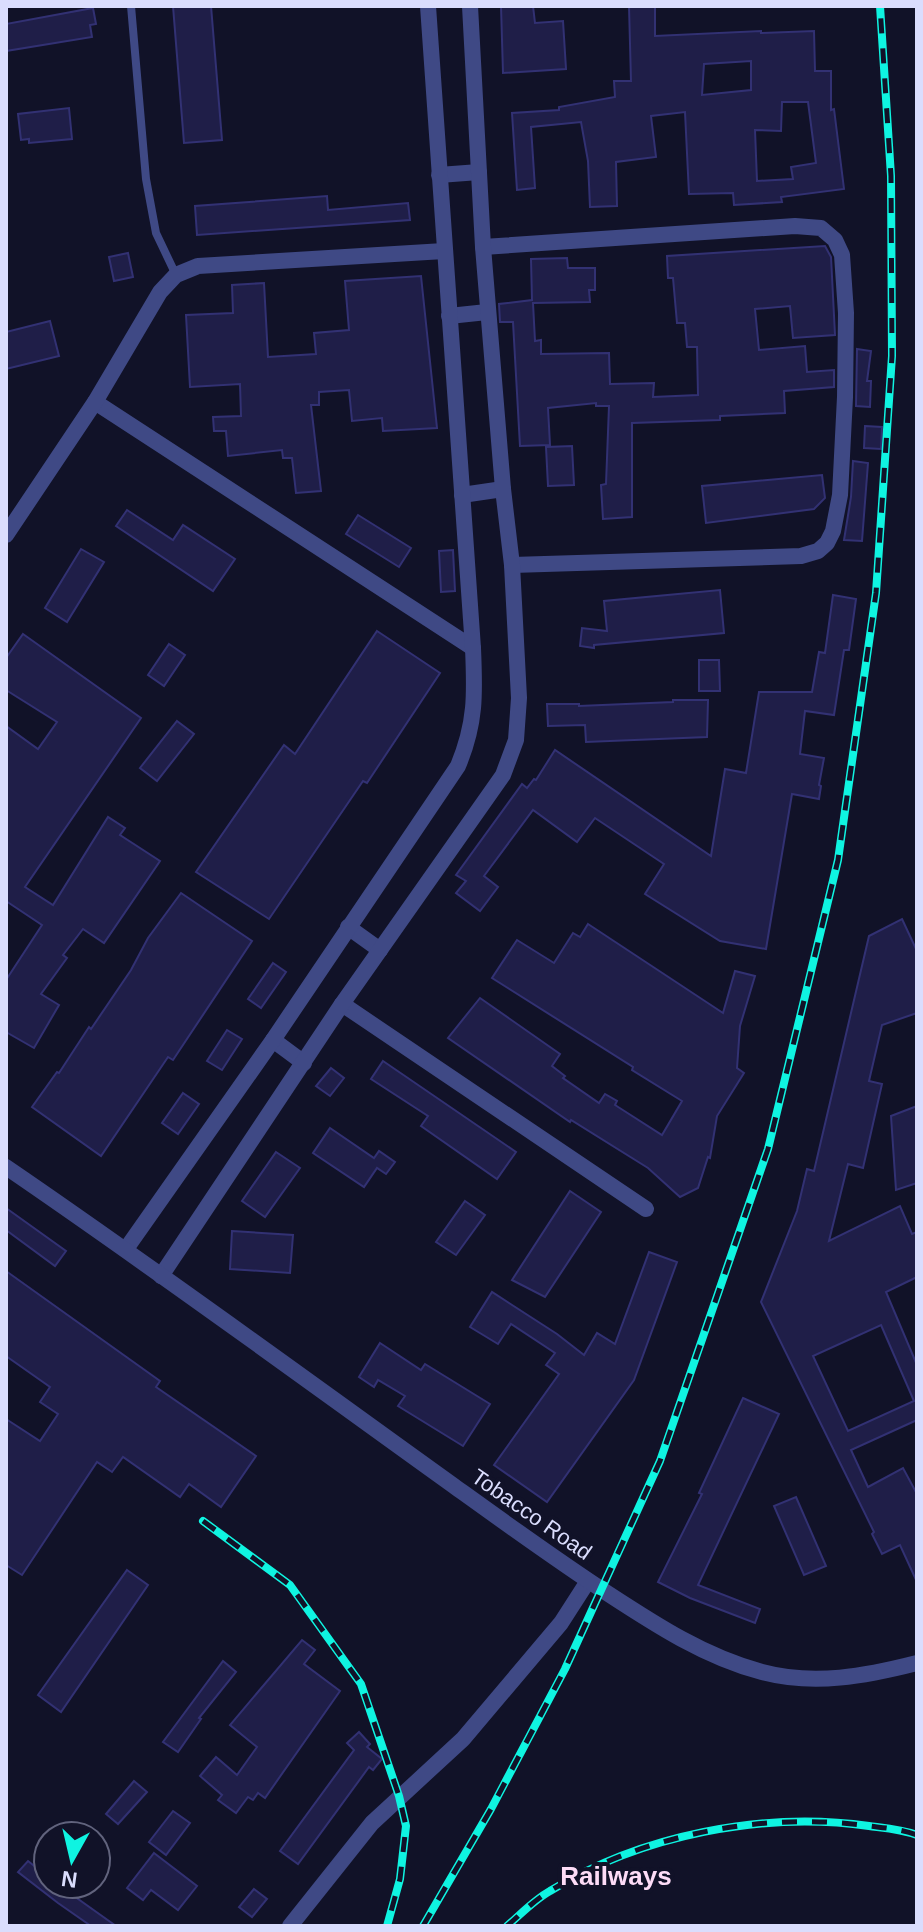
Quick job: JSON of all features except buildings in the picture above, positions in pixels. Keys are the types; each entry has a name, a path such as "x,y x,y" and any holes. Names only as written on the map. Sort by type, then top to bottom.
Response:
{"street":[{"path":"126,1249 273,1040 458,766 470,738 475,702 473,648 429,6"},
{"path":"161,1276 342,1004 503,775 516,740 519,698 512,565 487,312 470,6"},
{"path":"439,175 479,172"},
{"path":"483,247 795,226 821,228 835,240 842,255 846,313 844,425 840,495 833,531 827,543 818,551 801,556 512,565"},
{"path":"6,535 95,402 160,292 176,275 198,266 444,251"},
{"path":"449,316 487,312"},
{"path":"95,402 473,648"},
{"path":"462,495 503,489"},
{"path":"348,927 380,950"},
{"path":"342,1004 646,1209"},
{"path":"273,1040 304,1063"},
{"name":"Tobacco Road","path":"6,1167 126,1249 588,1581 664,1631 721,1659 765,1673 809,1679 851,1678 917,1663"},
{"path":"290,1926 372,1823 473,1728 561,1623 588,1581"}],"lane":[{"path":"131,6 146,179 156,233 176,275"}],"railway":[{"path":"423,1926 491,1809 565,1669 660,1461 768,1149 838,860 876,593 892,356 891,176 880,6"},
{"path":"203,1521 290,1585 361,1684 406,1826 400,1879 387,1926"},
{"path":"507,1926 544,1895 585,1872 623,1855 704,1832 745,1825 829,1822 893,1829 917,1835"}],"district":[{"name":"Railways","path":"616,1876"}]}
